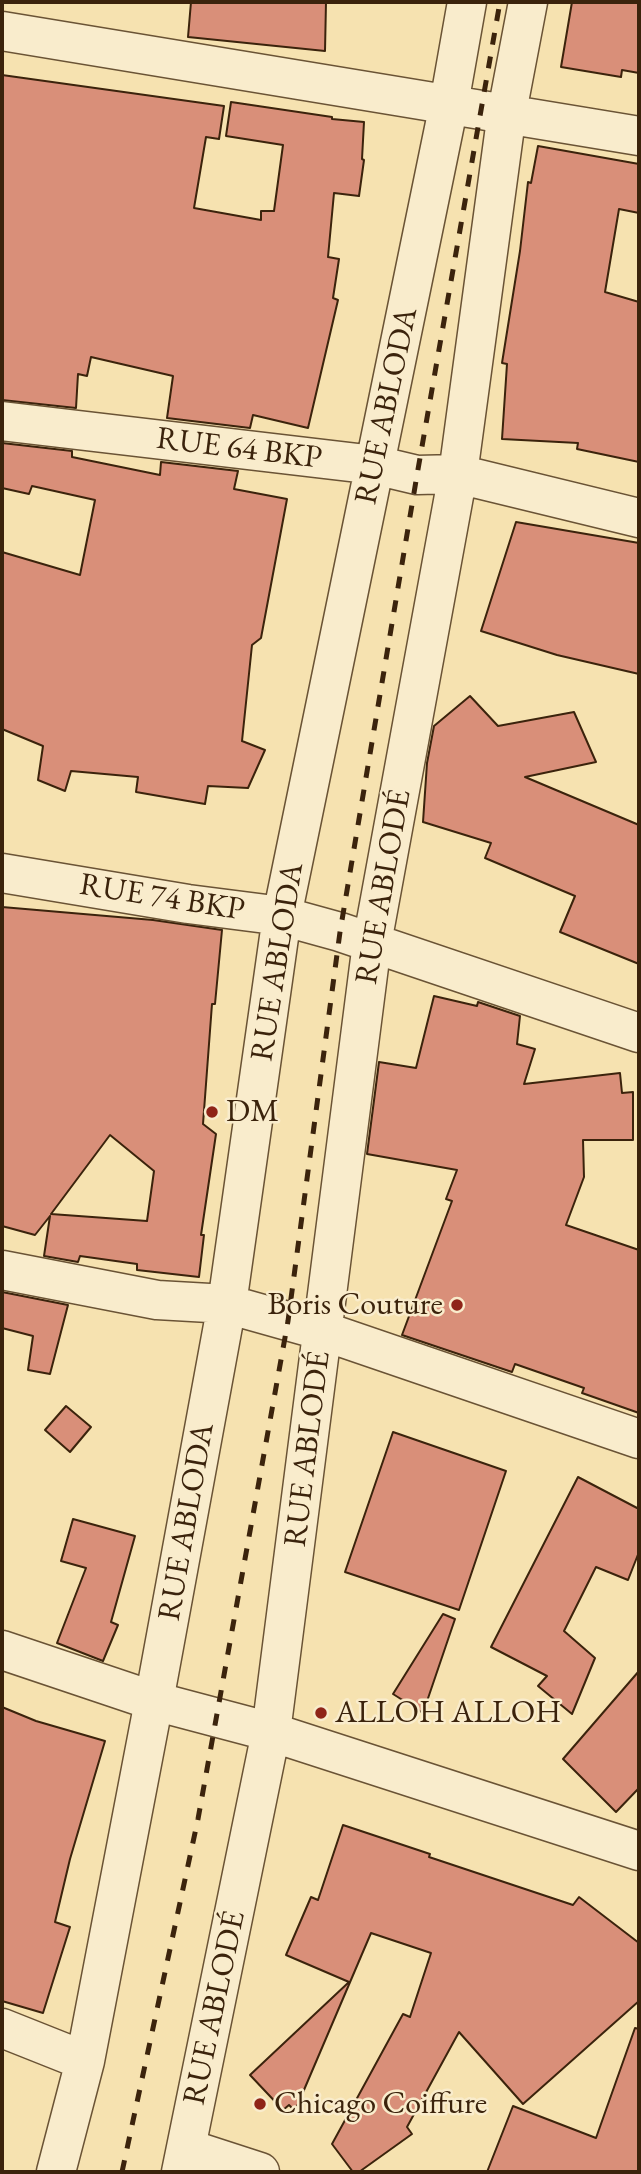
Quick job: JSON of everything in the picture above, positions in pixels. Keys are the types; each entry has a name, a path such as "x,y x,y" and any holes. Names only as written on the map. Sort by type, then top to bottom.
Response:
{"street":[{"name":"RUE ABLODA","path":"56,2172 85,2061 155,1701 227,1304 282,916 449,104 467,2"},
{"name":"RUE ABLODÉ","path":"184,2160 271,1732 372,943 458,474 507,112 528,2"},
{"path":"2,31 507,112 639,136"},
{"name":"RUE 64 BKP","path":"2,421 375,465 417,475 458,474 639,518"},
{"name":"RUE 74 BKP","path":"2,873 188,904 282,916 372,943 639,1033"},
{"path":"2,1270 157,1300 227,1304 323,1331 639,1439"},
{"path":"2,1650 155,1701 271,1732 639,1851"},
{"path":"2,2028 85,2061"},
{"path":"184,2160 260,2172"}],"building":[{"path":"191,2 326,2 325,51 188,37"},
{"path":"572,2 639,2 639,73 622,70 621,77 561,67"},
{"path":"2,75 224,106 219,139 206,137 194,208 261,220 261,211 274,211 283,145 226,136 231,102 364,122 364,160 359,196 334,193 328,257 339,259 333,298 338,300 308,428 253,415 250,428 167,418 173,376 91,357 87,376 78,374 76,408 2,400"},
{"path":"538,146 639,164 639,213 619,209 605,292 639,302 639,462 577,449 578,443 502,439 507,364 502,363 528,182 531,183"},
{"path":"2,443 72,451 72,457 160,475 161,462 238,471 234,489 287,499 261,638 252,645 242,741 265,750 248,788 208,786 205,804 136,792 138,777 71,771 65,791 38,780 43,746 2,729 2,552 80,575 95,500 32,486 29,494 2,488"},
{"path":"516,522 639,543 639,674 557,655 481,631"},
{"path":"470,696 498,726 574,712 596,762 525,777 639,825 639,964 560,932 575,896 485,858 491,843 423,822 427,763 434,726"},
{"path":"2,907 153,920 222,930 215,1004 212,1004 203,1124 216,1134 201,1235 204,1235 199,1277 137,1270 137,1264 80,1256 78,1262 44,1256 50,1216 35,1235 2,1226","holes":["110,1135 154,1171 147,1221 51,1214"]},
{"path":"434,996 477,1006 478,1002 520,1016 517,1044 535,1049 524,1084 620,1073 622,1093 633,1092 633,1140 583,1140 584,1177 566,1225 639,1250 639,1413 582,1393 584,1388 515,1364 512,1372 402,1335 452,1201 446,1199 457,1170 367,1154 379,1062 416,1068"},
{"path":"2,1292 68,1305 50,1374 28,1370 33,1336 2,1328"},
{"path":"66,1406 91,1427 70,1452 45,1430"},
{"path":"393,1432 506,1471 459,1610 345,1572"},
{"path":"578,1477 639,1509 639,1552 628,1580 596,1567 564,1631 595,1658 572,1714 538,1686 547,1676 491,1647"},
{"path":"73,1519 135,1536 111,1622 118,1625 103,1661 57,1643 86,1568 61,1561"},
{"path":"443,1614 455,1619 423,1713 393,1694"},
{"path":"639,1671 639,1788 616,1812 563,1759"},
{"path":"2,1707 36,1721 105,1741 70,1859 55,1922 70,1927 43,2013 2,2001"},
{"path":"343,1825 573,1905 579,1897 639,1943 639,2001 523,2104 459,2032 407,2127 412,2134 359,2172 353,2172 332,2144 403,2014 410,2017 431,1953 371,1933 295,2111 289,2105 283,2110 250,2075 349,1982 286,1955 311,1897 318,1900"},
{"path":"635,2028 639,2029 639,2172 487,2172 513,2106 596,2138"}],"railway":[{"path":"122,2172 198,1819 288,1321 340,932 500,2"}],"place":[{"name":"DM","path":"212,1112"},
{"name":"Boris Couture","path":"457,1305"},
{"name":"ALLOH ALLOH","path":"321,1713"},
{"name":"Chicago Coiffure","path":"260,2104"}]}
